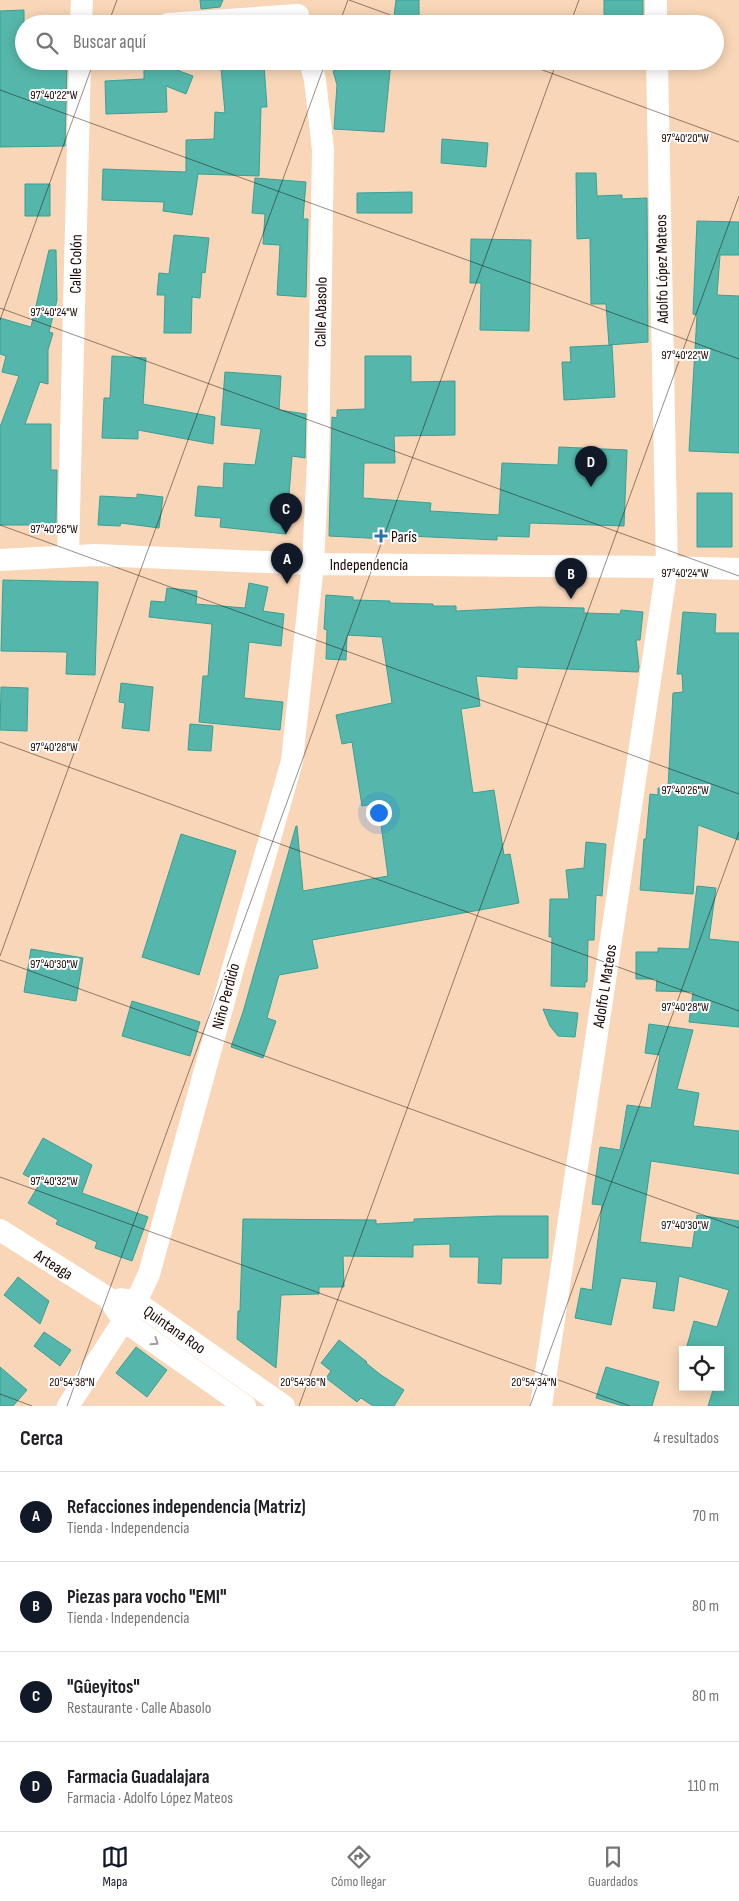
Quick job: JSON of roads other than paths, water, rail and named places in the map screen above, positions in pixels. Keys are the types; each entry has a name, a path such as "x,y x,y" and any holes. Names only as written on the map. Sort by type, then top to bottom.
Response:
{"street":[{"path":"81,15 82,0"},
{"path":"656,0 656,15"},
{"path":"274,15 298,13"},
{"name":"Calle Colón","path":"68,556 80,70"},
{"name":"Calle Abasolo","path":"312,70 322,150 318,462 313,564"},
{"name":"Adolfo López Mateos","path":"657,70 667,567"},
{"name":"Independencia","path":"0,560 96,555 313,564 739,569"},
{"name":"Niño Perdido","path":"68,1406 136,1302 149,1274 234,961 292,761 313,564"},
{"name":"Adolfo L Mateos","path":"545,1405 667,567"},
{"name":"Arteaga","path":"0,1230 108,1298"},
{"name":"Quintana Roo","path":"108,1298 136,1302 284,1406"},
{"name":"Quintana Roo","path":"108,1298 124,1321 245,1406"},
{"path":"215,1385 228,1366"}],"place":[{"name":"Farmacia Guadalajara","path":"591,487"},
{"name":"\"Gûeyitos\"","path":"286,534"},
{"name":"París","path":"381,536"},
{"name":"Refacciones independencia (Matriz)","path":"287,584"},
{"name":"Piezas para vocho \"EMI\"","path":"571,599"}]}
